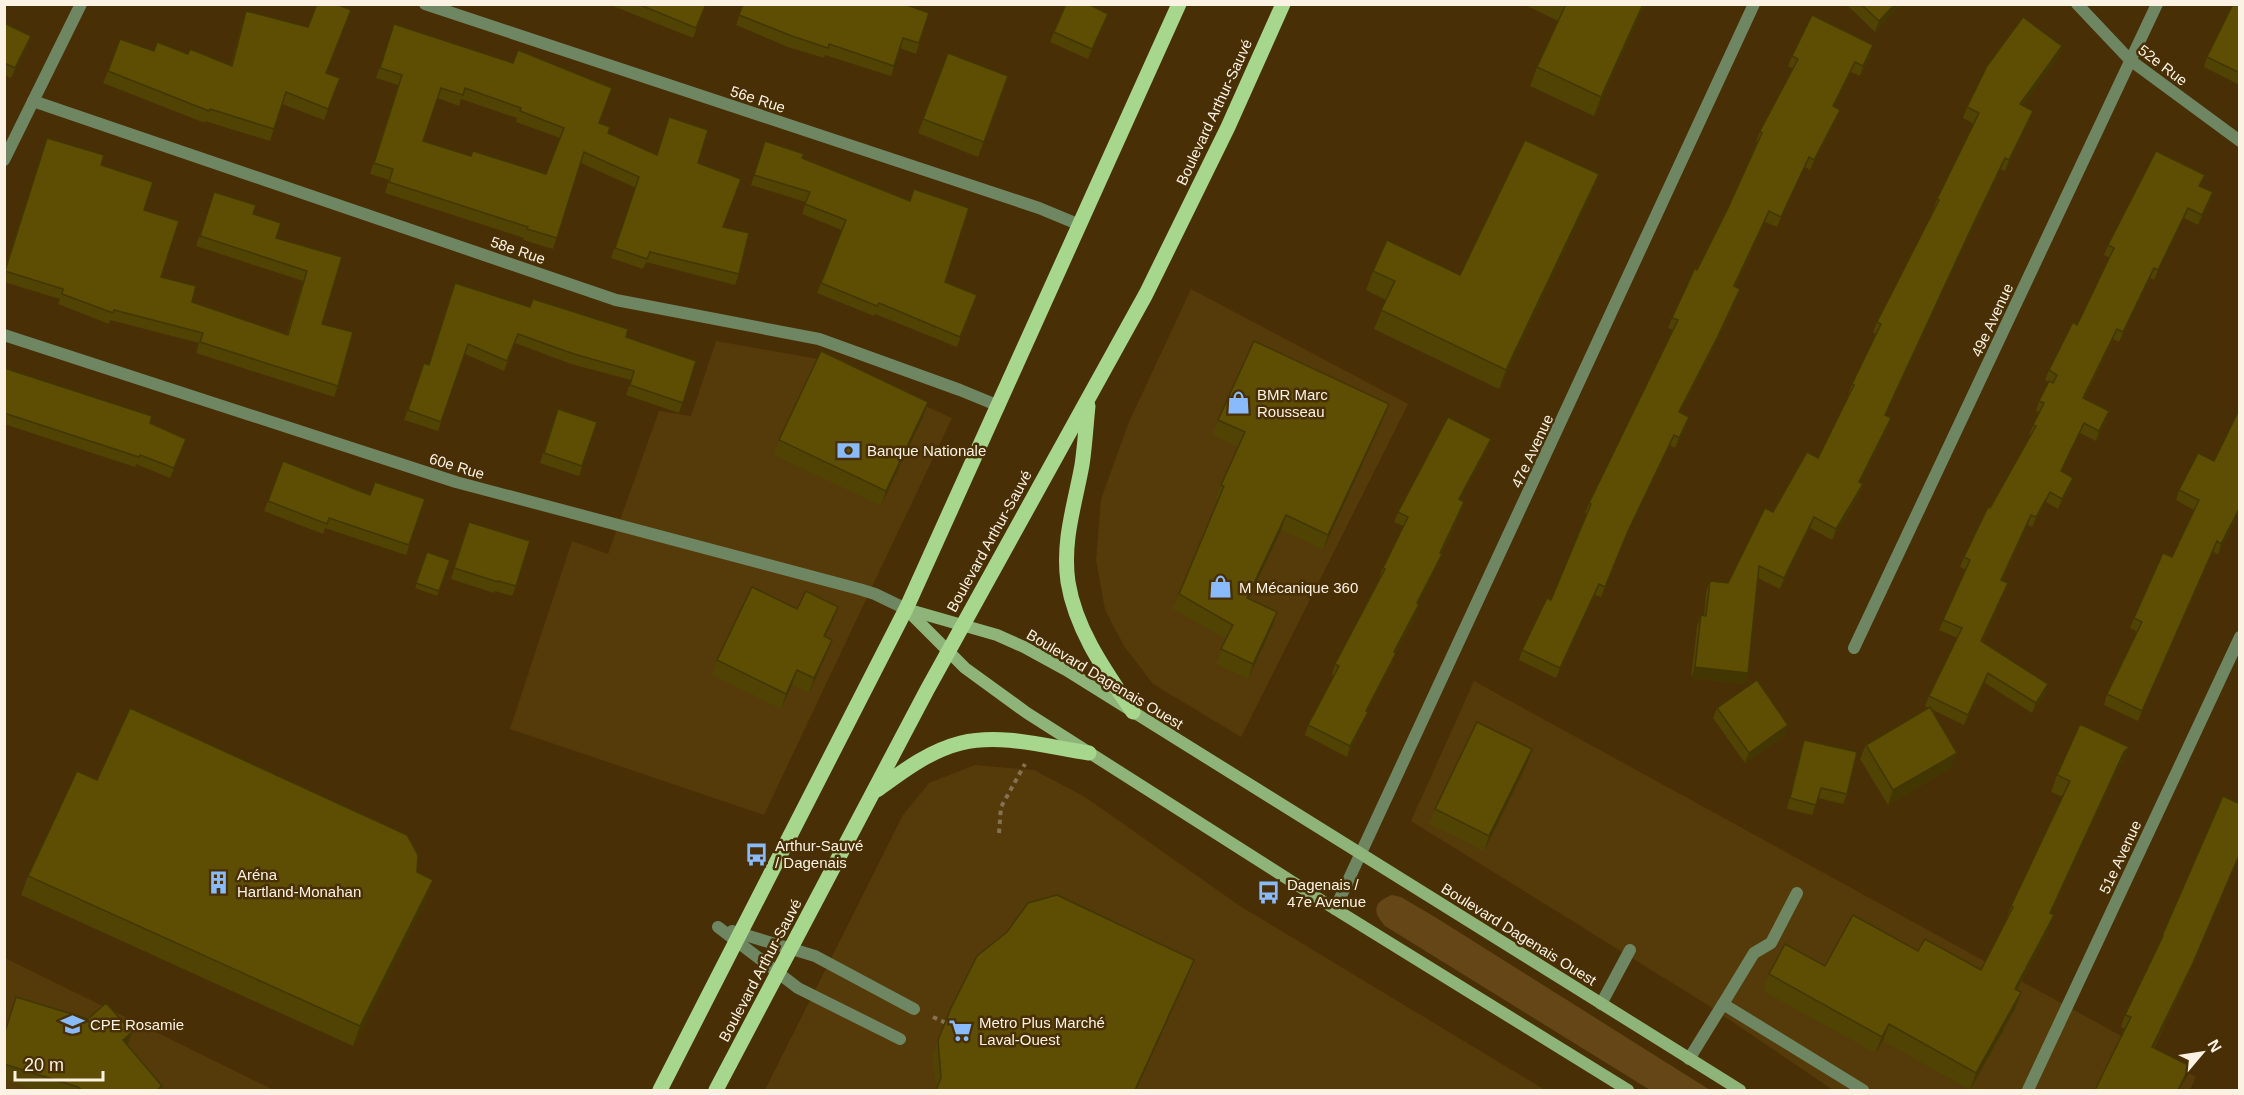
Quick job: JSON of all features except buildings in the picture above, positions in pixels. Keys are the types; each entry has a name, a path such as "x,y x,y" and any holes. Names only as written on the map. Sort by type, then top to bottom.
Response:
{"main road":[{"path":"660,1090 906,609 1179,4"},
{"name":"Boulevard Arthur-Sauvé","path":"716,1090 963,625 1188,212 1283,4"},
{"path":"1089,397 1082,463 1068,529 1068,583 1080,622 1093,651 1133,712"},
{"path":"906,609 965,668 1089,753 1335,909 1628,1090"},
{"name":"Boulevard Dagenais Ouest","path":"906,609 986,631 1024,647 1066,670 1740,1090"},
{"path":"874,792 920,760 961,743 999,740 1089,753"}],"street":[{"path":"4,160 81,4"},
{"name":"56e Rue","path":"425,4 1039,208 1080,225"},
{"name":"47e Avenue","path":"1335,909 1754,4"},
{"name":"52e Rue","path":"2077,4 2130,60 2240,141"},
{"name":"49e Avenue","path":"1854,648 2157,4"},
{"name":"58e Rue","path":"33,101 616,300 819,339 999,406"},
{"name":"60e Rue","path":"4,335 456,482 867,592 906,609"},
{"name":"51e Avenue","path":"2028,1090 2240,637"},
{"path":"1689,1059 1754,953 1771,943 1797,893"},
{"path":"739,937 815,956 914,1009"},
{"path":"739,937 779,974 798,988 900,1039"},
{"path":"1600,1004 1630,950"},
{"path":"1723,1004 1863,1090"}],"path":[{"path":"999,833 1001,807 1028,758"}],"shaded area":[{"path":"1191,289 1408,404 1241,737 1153,684 1124,646 1105,610 1096,560 1101,499 1129,422"},
{"path":"716,341 824,360 952,418 764,815 510,729 572,541 608,554 659,411 691,416"},
{"path":"1474,681 2196,1077 2190,1090 1833,1090 1706,1004 1411,821"},
{"path":"975,765 1034,770 1085,797 1240,906 1545,1090 765,1090 903,815 929,783"},
{"path":"1392,895 1401,897 1435,917 1710,1090 1650,1090 1385,926 1376,908 1381,901"},
{"name":"CPE Rosamie","path":"5,958 274,1090 5,1090"}],"place":[{"name":"BMR Marc Rousseau","path":"1239,403"},
{"name":"Banque Nationale","path":"849,450"},
{"name":"M Mécanique 360","path":"1221,587"},
{"name":"Arthur-Sauvé / Dagenais","path":"757,854"},
{"name":"Aréna Hartland-Monahan","path":"219,883"},
{"name":"Dagenais / 47e Avenue","path":"1269,893"},
{"name":"CPE Rosamie","path":"72,1024"},
{"name":"Metro Plus Marché Laval-Ouest","path":"961,1031"}]}
